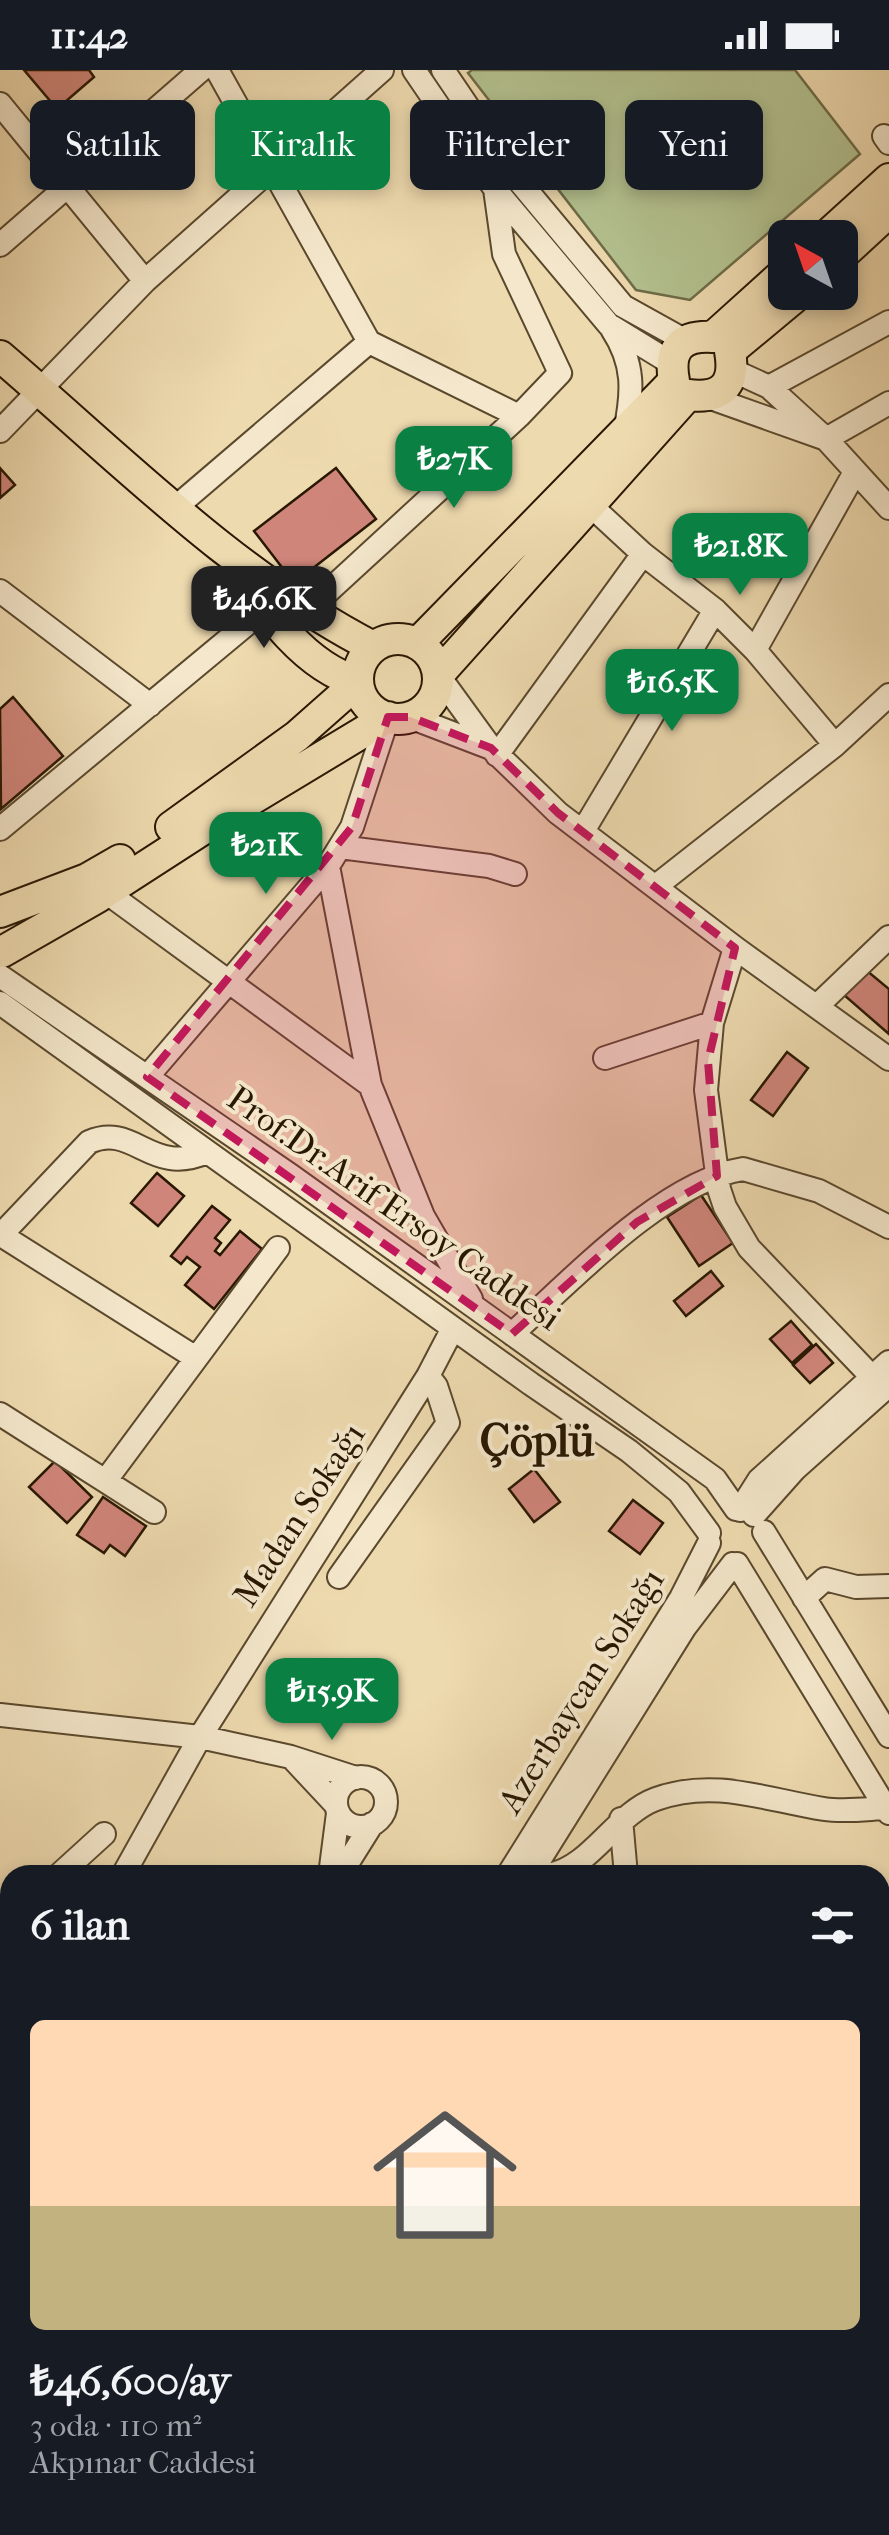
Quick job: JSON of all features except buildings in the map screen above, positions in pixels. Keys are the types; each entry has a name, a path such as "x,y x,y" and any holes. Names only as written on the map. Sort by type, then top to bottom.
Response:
{"main road":[{"path":"844,220 889,179"},
{"path":"858,240 889,212"},
{"path":"1,962 211,824 431,701 438,676 590,506 700,367 768,291"},
{"path":"417,644 624,435 700,367 777,310"},
{"path":"0,356 224,550 331,626 373,647"},
{"path":"224,550 265,608 323,668 358,682"},
{"path":"399,717 372,710 363,699 358,682 362,661 373,647 392,639 417,644 428,652 438,676"},
{"path":"1,962 5,935 0,915 88,879 152,841 297,736 358,682"}],"street":[{"path":"167,100 200,70"},
{"path":"217,70 233,100"},
{"path":"348,100 382,70"},
{"path":"414,70 435,100"},
{"path":"442,70 514,175 623,306 700,367 768,387 826,439 889,508"},
{"path":"0,104 30,140"},
{"path":"0,245 66,190"},
{"path":"72,190 145,282"},
{"path":"0,430 145,282 246,190"},
{"path":"283,190 369,342 519,416"},
{"path":"308,609 560,374 504,254 496,190"},
{"path":"497,190 627,351 630,407 624,435"},
{"path":"768,387 889,322"},
{"path":"608,325 700,367 826,439"},
{"path":"176,507 369,342"},
{"path":"826,439 889,404"},
{"path":"755,650 855,472"},
{"path":"590,506 643,554 716,610 836,745"},
{"path":"494,751 643,554"},
{"path":"0,591 150,706"},
{"path":"0,829 265,608"},
{"path":"583,831 716,610"},
{"path":"438,676 494,751 558,814 889,1059"},
{"path":"656,886 884,711"},
{"path":"147,1077 334,857 352,827 399,717 494,751"},
{"path":"334,857 489,866 515,874"},
{"path":"334,857 370,1085 423,1216 478,1310"},
{"path":"106,892 370,1085"},
{"path":"817,1006 889,938"},
{"path":"735,948 712,1023 706,1090 725,1207 749,1248 885,1382 749,1516 719,1515 709,1538 720,1560 746,1563 760,1550 749,1516"},
{"name":"Prof.Dr.Arif Ersoy Caddesi","path":"1,962 147,1077 715,1479 749,1516 889,1736"},
{"name":"Prof.Dr.Arif Ersoy Caddesi","path":"1,1005 629,1450 678,1492 709,1538"},
{"path":"605,1058 712,1023"},
{"path":"196,1358 1,1236 90,1142 101,1137 114,1136 176,1161 187,1161 207,1152"},
{"path":"512,1334 638,1222 717,1176 743,1169 804,1186 889,1227"},
{"path":"106,1480 278,1248"},
{"name":"Madan Sokağı","path":"129,1865 200,1737 428,1376 453,1328"},
{"path":"339,1577 448,1424 436,1386 428,1376"},
{"path":"0,1414 154,1512"},
{"name":"Azerbaycan Sokağı","path":"514,1865 681,1598 709,1538"},
{"path":"735,1564 888,1810"},
{"name":"Azerbaycan Sokağı","path":"536,1865 685,1627 735,1564"},
{"path":"804,1598 825,1579 856,1587 889,1586"},
{"path":"0,1715 200,1737 292,1757 356,1778 369,1778 385,1796 383,1812 346,1865"},
{"path":"292,1757 349,1824 372,1824"},
{"path":"331,1865 339,1790 356,1778"},
{"path":"572,1865 621,1819 654,1800 706,1788 759,1794 830,1810 888,1810"},
{"path":"621,1819 625,1865"},
{"path":"70,1865 104,1834"}],"highlighted area":[{"path":"388,717 410,717 491,748 558,813 735,948 708,1061 717,1176 637,1222 512,1334 147,1077 352,827"}],"green space":[{"path":"795,70 860,154 783,220 768,220 768,233 690,300 636,290 559,190 605,190 605,100 489,100 468,73"}],"district":[{"name":"Çöplü","path":"537,1441"}]}
